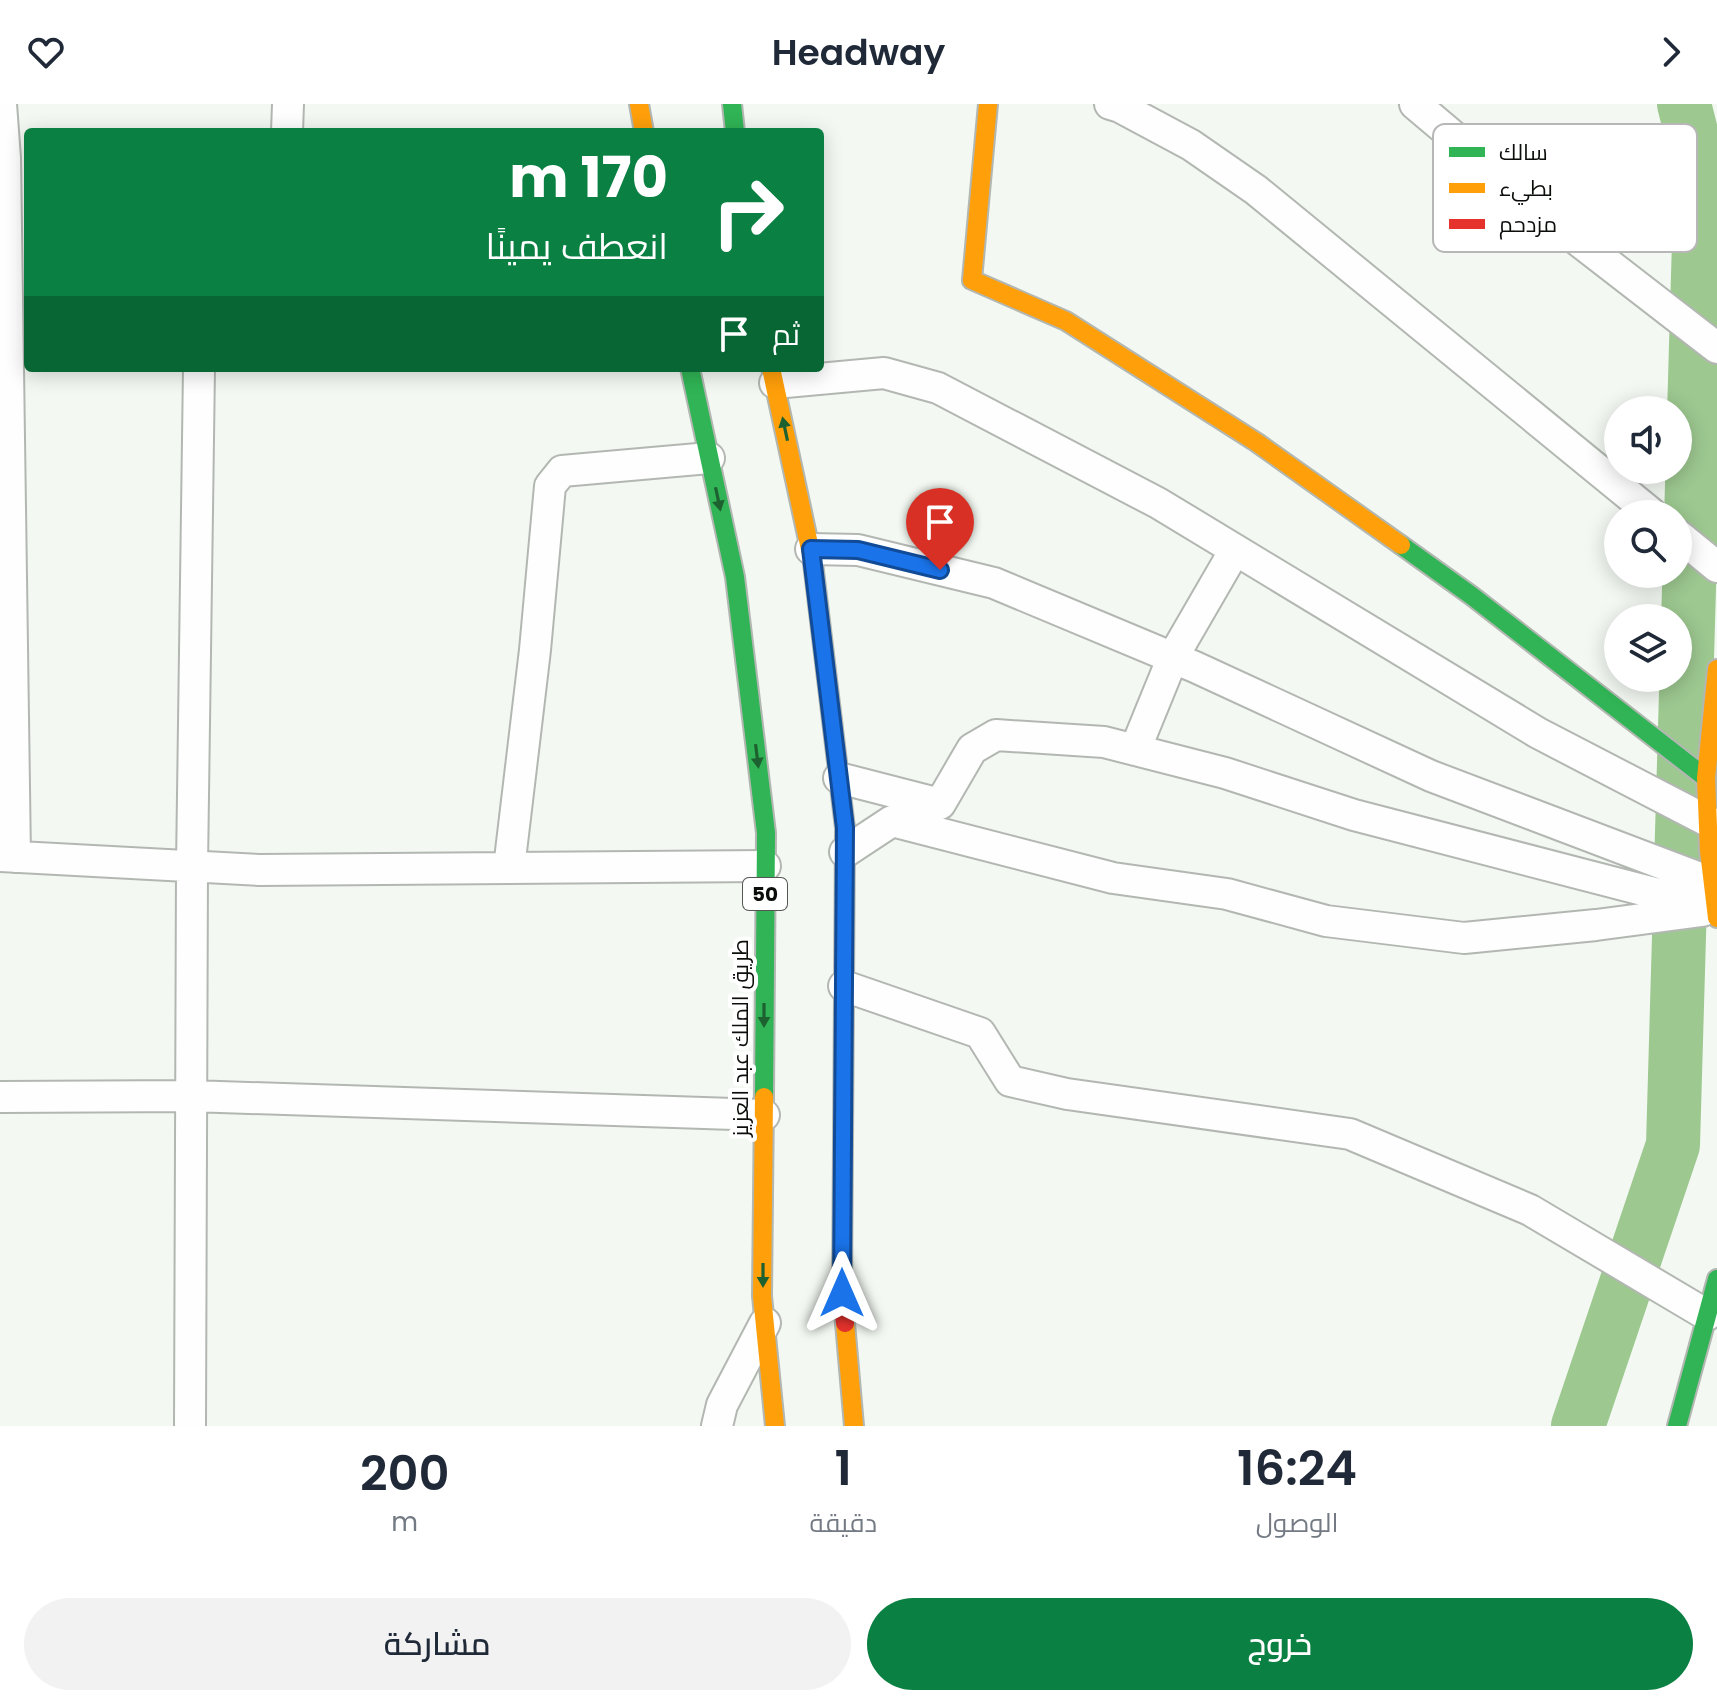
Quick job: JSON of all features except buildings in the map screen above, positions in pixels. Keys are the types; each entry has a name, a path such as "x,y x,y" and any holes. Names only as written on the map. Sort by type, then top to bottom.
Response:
{"main road":[{"path":"639,104 643,128"},
{"path":"732,104 735,128"},
{"path":"988,104 972,280 1066,321 1256,442 1472,596 1706,778"},
{"name":"طريق الملك عبد العزيز","path":"691,372 735,577 766,833 762,1296 775,1426"},
{"path":"773,376 811,549 845,852 842,1293 854,1426"},
{"path":"1717,669 1706,778 1714,824 1717,918"},
{"path":"1677,1426 1717,1279"}],"street":[{"path":"1,104 11,158 4,443 7,857 259,870 765,866"},
{"path":"287,128 288,104"},
{"path":"1110,104 1191,145 1256,190 1635,500"},
{"path":"1415,104 1439,124"},
{"path":"1593,252 1717,348"},
{"path":"190,1426 192,866 199,372"},
{"path":"773,376 884,373 938,388 1158,503 1538,733 1714,824"},
{"path":"509,868 535,650 550,486 562,471 709,458"},
{"path":"1692,546 1717,567"},
{"path":"811,549 858,550 994,583 1173,657 1431,776 1714,896"},
{"path":"1135,750 1173,657 1235,550"},
{"path":"839,778 940,804 972,749 996,735 1104,742 1225,773 1354,815 1714,896"},
{"path":"845,852 892,821 1113,878 1227,894 1326,921 1464,938 1596,925 1714,896"},
{"path":"844,986 980,1033 1010,1081 1067,1094 1350,1134 1530,1210 1707,1315"},
{"path":"0,1097 191,1096 764,1115"},
{"path":"717,1426 722,1405 765,1323"}],"waterway":[{"path":"1684,104 1689,124"},
{"path":"1578,1426 1673,1145 1701,171 1697,155"}],"traffic: fast":[{"path":"732,104 735,128"},
{"path":"691,372 735,577 766,833 764,1097"},
{"path":"1401,545 1472,596 1706,778"},
{"path":"1677,1426 1717,1279"}],"traffic: slow":[{"path":"639,104 643,128"},
{"path":"988,104 972,280 1066,321 1256,442 1401,545"},
{"path":"772,372 813,563 845,828 844,991"},
{"path":"1717,669 1706,778 1709,851 1717,918"},
{"path":"764,1097 762,1296 775,1426"},
{"path":"845,1323 854,1426"}],"traffic: jam":[{"path":"844,991 842,1293 845,1323"}],"route":[{"path":"842,1293 845,828 811,549 858,550 940,570"}]}
